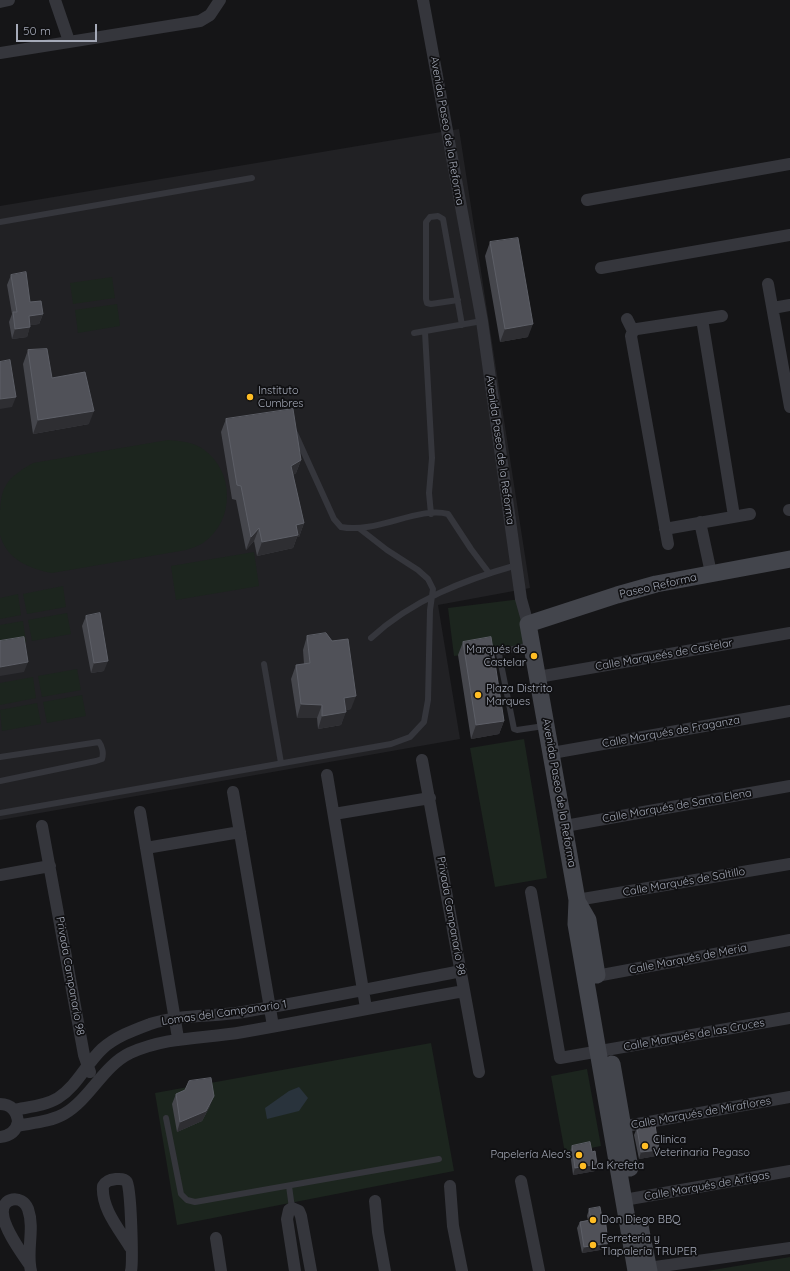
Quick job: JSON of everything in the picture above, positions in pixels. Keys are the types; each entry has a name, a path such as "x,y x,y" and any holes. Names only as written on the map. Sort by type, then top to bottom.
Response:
{"street":[{"path":"0,2 9,0"},
{"path":"55,0 69,41"},
{"path":"0,53 200,21 210,15 220,0"},
{"name":"Avenida Paseo de la Reforma","path":"423,0 482,321 521,599 532,644 577,900 588,920 591,977 642,1270"},
{"path":"587,200 790,164"},
{"path":"601,268 790,235"},
{"path":"768,284 774,308 790,406"},
{"path":"774,308 790,305"},
{"path":"633,331 637,329 722,316"},
{"path":"627,319 633,331 632,336 668,544"},
{"path":"702,319 734,516"},
{"path":"665,528 750,514"},
{"path":"700,522 711,573"},
{"name":"Paseo Reforma","path":"528,624 656,584 790,559"},
{"name":"Calle Marqueés de Castelar","path":"538,677 790,633"},
{"name":"Calle Marqués de Fraganza","path":"552,753 790,711"},
{"name":"Privada Campanario 98","path":"422,760 479,1072"},
{"path":"327,775 366,1008"},
{"name":"Calle Marqués de Santa Elena","path":"565,826 790,786"},
{"path":"233,792 273,1026"},
{"path":"334,814 430,798"},
{"path":"140,812 178,1038"},
{"name":"Privada Campanario 98","path":"42,826 87,1067 97,1084"},
{"path":"146,848 240,832"},
{"name":"Calle Marqués de Saltillo","path":"577,900 790,864"},
{"path":"0,875 50,866"},
{"name":"Calle Marqués de las Cruces","path":"530,892 560,1058 790,1018"},
{"name":"Calle Marqués de Meria","path":"591,977 790,940"},
{"name":"Lomas del Campanario 1","path":"14,1110 57,1099 72,1086 102,1049 116,1039 151,1024 175,1019 223,1015 271,1008 461,971"},
{"name":"Lomas del Campanario 1","path":"17,1126 51,1120 63,1115 79,1103 111,1068 130,1053 178,1038 223,1035 464,990"},
{"name":"Calle Marqués de Miraflores","path":"617,1127 790,1097"},
{"path":"0,1104 10,1106 14,1110 17,1118 17,1126 13,1132 7,1136 0,1137"},
{"name":"Calle Marqués de Artigas","path":"629,1199 790,1171"},
{"path":"130,1247 105,1205 102,1195 103,1186 110,1180 122,1179 127,1182 129,1188 131,1201 130,1247 133,1269"},
{"path":"521,1181 539,1271"},
{"path":"450,1186 453,1226 462,1271"},
{"path":"12,1198 18,1199 24,1203 28,1209 30,1225 30,1267 10,1232 3,1214 4,1206 7,1201 12,1198"},
{"path":"376,1201 378,1232 385,1271"},
{"path":"295,1271 287,1219 289,1210 292,1208 299,1211 301,1216 311,1271"},
{"path":"10,1232 30,1225"},
{"path":"216,1238 221,1271"},
{"path":"642,1270 790,1248"}],"lane":[{"path":"0,222 252,178"},
{"path":"458,300 431,304 427,303 426,222 430,217 438,216 443,219 458,300 462,325"},
{"path":"414,333 482,321"},
{"path":"425,332 432,458 428,488 431,514"},
{"path":"293,429 334,519 341,527 360,529 431,514 448,514 489,573"},
{"path":"0,813 391,744 410,736 424,722 428,700 430,610 433,589 428,579 418,570 387,550 360,529"},
{"path":"371,638 398,614 433,595 489,573 516,565"},
{"path":"532,644 501,652 499,654 512,725 514,729 517,730 547,725"},
{"path":"264,664 281,763"},
{"path":"0,757 99,742 104,755 102,759 96,761 0,781"},
{"path":"166,1118 182,1194 187,1200 195,1202 439,1159"},
{"path":"289,1186 292,1208"}],"shaded area":[{"name":"Instituto Cumbres","path":"459,129 530,588 438,605 460,739 0,820 0,206"},
{"path":"112,277 115,298 73,304 70,283"},
{"path":"117,304 120,326 78,333 75,310"},
{"path":"168,440 191,443 203,449 214,458 226,483 226,509 214,534 203,543 186,550 52,573 35,569 20,562 13,557 3,543 0,535 0,506 4,490 11,479 24,468 33,463"},
{"path":"254,552 259,586 176,600 171,566"},
{"path":"63,586 66,607 27,614 23,594"},
{"path":"18,594 21,615 0,619 0,598"},
{"path":"521,599 527,646 454,656 448,608"},
{"path":"67,613 71,634 32,641 28,620"},
{"path":"23,621 26,642 0,647 0,625"},
{"path":"77,669 81,690 42,697 38,676"},
{"path":"33,677 36,698 0,705 0,683"},
{"path":"82,695 86,716 47,723 43,702"},
{"path":"37,703 41,724 2,731 0,710"},
{"path":"524,739 547,878 495,887 470,748"},
{"path":"431,1043 454,1171 177,1225 155,1093"},
{"path":"587,1069 601,1146 565,1153 551,1076"},
{"path":"299,1087 308,1098 299,1111 267,1119 265,1108 289,1091"},
{"path":"790,1257 790,1271 707,1271"}],"building":[{"path":"518,238 533,324 505,329 490,242"},
{"path":"26,272 30,302 41,301 43,314 29,316 30,327 15,329 13,312 17,312 11,275"},
{"path":"47,349 52,378 85,372 94,411 38,420 28,350"},
{"path":"10,360 16,397 0,399 0,362"},
{"path":"293,409 301,460 291,466 304,523 296,525 298,535 262,542 259,528 251,537 241,486 237,485 226,419"},
{"path":"100,613 108,661 94,663 86,616"},
{"path":"326,633 332,641 348,639 356,696 344,698 346,712 322,716 322,705 301,704 296,665 310,663 307,636"},
{"path":"24,637 28,662 0,667 0,641"},
{"name":"Plaza Distrito Marques","path":"491,637 504,721 476,725 463,642"},
{"path":"211,1078 214,1096 206,1111 180,1122 176,1094 185,1090 189,1081"},
{"path":"655,1125 659,1150 641,1152 637,1128"},
{"path":"590,1142 592,1152 595,1151 597,1164 575,1168 572,1146"},
{"path":"600,1207 602,1218 605,1217 608,1243 584,1247 580,1222 591,1220 589,1209"}],"place":[{"name":"Instituto Cumbres","path":"250,397"},
{"name":"Marqués de Castelar","path":"534,656"},
{"name":"Plaza Distrito Marques","path":"478,695"},
{"name":"Clinica Veterinaria Pegaso","path":"645,1146"},
{"name":"Papelería Aleo's","path":"579,1155"},
{"name":"La Krefeta","path":"583,1166"},
{"name":"Don Diego BBQ","path":"593,1220"},
{"name":"Ferreteria y Tlapalería TRUPER","path":"593,1245"}]}
